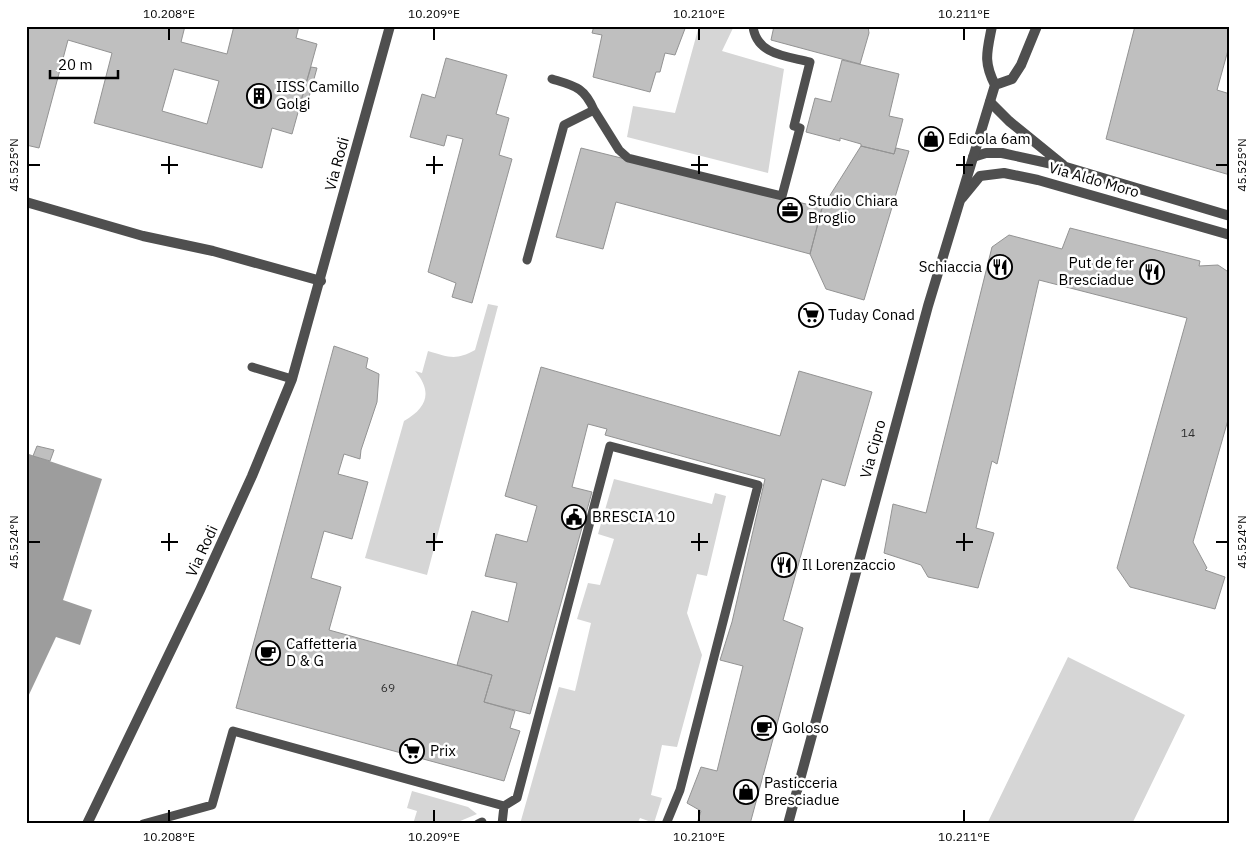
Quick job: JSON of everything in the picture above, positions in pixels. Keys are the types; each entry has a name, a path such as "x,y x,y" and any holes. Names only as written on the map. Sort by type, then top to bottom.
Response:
{"street":[{"name":"Via Rodi","path":"87,824 204,581 252,476 292,379 321,281 390,26"},
{"path":"992,26 987,51 987,68 995,85 1012,79 1021,66 1037,26"},
{"name":"Via Cipro","path":"788,824 887,453 995,85"},
{"name":"Via Aldo Moro","path":"990,102 1009,121 1066,167"},
{"name":"Via Aldo Moro","path":"973,158 986,153 1002,153 1066,167 1230,216"},
{"name":"Via Aldo Moro","path":"960,201 980,176 1004,173 1038,180 1230,235"},
{"path":"26,202 143,236 212,251 321,281"}],"lane":[{"path":"552,79 578,87 588,97 619,150 628,158 782,196 800,128 794,126 810,62 763,48 754,38 752,26"},
{"path":"527,260 564,125 594,110"},
{"path":"252,368 292,379"},
{"path":"143,824 212,805 233,731 504,806 517,798 610,446 758,485 680,790 666,824"},
{"path":"502,824 504,806"}],"shaded area":[{"path":"699,26 734,26 722,51 784,69 768,173 627,137 633,106 675,113"},
{"path":"488,304 498,306 427,575 365,558 404,421 418,411 425,399 424,386 415,371 422,373 428,351 457,357 475,350"},
{"path":"26,453 102,479 63,600 92,610 80,645 56,637 26,701"},
{"path":"614,479 712,504 715,493 726,496 707,576 697,574 687,613 702,655 677,747 662,745 651,795 662,798 654,823 640,818 637,824 520,824 559,687 575,691 591,623 577,619 588,583 600,585 614,539 598,534"},
{"path":"1068,657 1185,715 1132,824 987,824"},
{"path":"412,791 468,807 477,814 453,824 413,824 417,811 407,808"}],"building":[{"name":"IISS Camillo Golgi","path":"26,26 185,26 181,42 227,54 234,26 299,26 296,38 317,44 292,134 272,128 262,168 94,123 112,53 68,40 39,148 26,145","holes":["174,69 219,81 207,124 162,111"]},
{"path":"594,26 686,26 675,55 665,53 660,72 656,72 650,92 593,77 602,35 592,33"},
{"path":"774,26 868,26 869,33 860,64 771,40"},
{"path":"1135,26 1230,26 1230,43 1217,90 1230,94 1230,175 1106,139"},
{"path":"446,58 507,75 496,114 509,118 499,155 512,159 472,303 452,297 456,283 428,272 463,139 447,135 444,146 410,137 422,94 435,98"},
{"path":"842,60 899,74 889,116 903,119 894,154 861,146 861,144 840,138 840,141 806,132 815,98 831,102"},
{"path":"311,67 317,68 306,108 299,107"},
{"name":"Edicola 6am","path":"928,128 940,132 935,149 923,145"},
{"path":"861,146 894,154 896,148 909,151 864,300 826,289 810,254 822,208"},
{"path":"581,148 822,208 810,254 616,202 603,249 556,237"},
{"path":"1070,228 1200,261 1199,266 1218,265 1230,273 1230,413 1193,542 1207,568 1205,570 1225,577 1215,609 1130,587 1117,568 1187,318 1039,280 997,464 992,461 976,528 994,533 978,588 928,577 921,565 884,553 893,504 926,513 992,247 1009,235 1062,249"},
{"path":"334,346 368,358 366,368 379,374 377,402 361,450 360,459 344,454 338,474 368,482 352,539 324,531 311,578 341,587 329,630 492,675 484,702 515,711 510,728 520,731 504,781 236,708"},
{"path":"541,367 780,436 799,371 872,392 845,486 822,479 783,620 803,628 750,824 697,824 701,811 687,803 701,767 717,771 743,666 720,660 732,622 765,479 605,435 607,429 588,424 572,487 592,492 530,714 484,702 492,675 457,665 472,611 508,622 517,583 485,576 496,534 527,542 537,506 505,496"},
{"path":"37,446 54,450 50,461 33,456"}],"place":[{"name":"IISS Camillo Golgi","path":"259,96"},
{"name":"Edicola 6am","path":"931,139"},
{"name":"Studio Chiara Broglio","path":"790,210"},
{"name":"Schiaccia","path":"1000,267"},
{"name":"Put de fer Bresciadue","path":"1152,272"},
{"name":"Tuday Conad","path":"811,315"},
{"name":"BRESCIA 10","path":"574,517"},
{"name":"Il Lorenzaccio","path":"784,565"},
{"name":"Caffetteria D & G","path":"268,653"},
{"name":"Goloso","path":"764,728"},
{"name":"Prix","path":"412,751"},
{"name":"Pasticceria Bresciadue","path":"746,792"}]}
